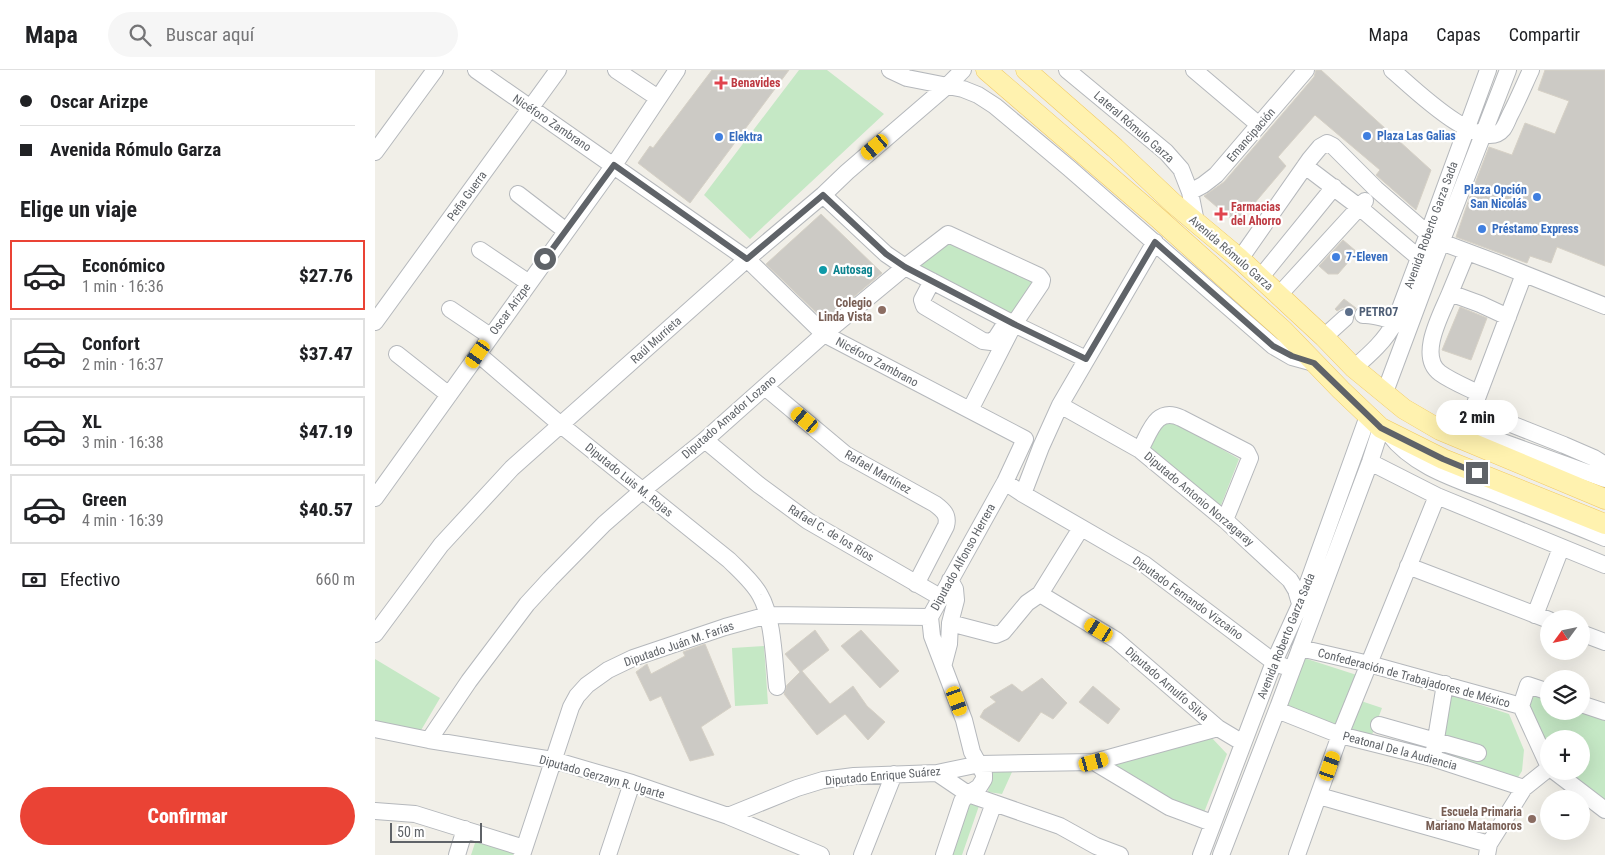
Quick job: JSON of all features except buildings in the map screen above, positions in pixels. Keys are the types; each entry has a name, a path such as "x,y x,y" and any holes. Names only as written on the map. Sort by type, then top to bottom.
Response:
{"main road":[{"name":"Avenida Rómulo Garza","path":"986,70 1158,218 1283,330 1314,363 1378,424 1443,459 1605,524"},
{"name":"Avenida Rómulo Garza","path":"1026,70 1240,259 1324,337 1354,368 1404,409 1440,430 1598,496"}],"street":[{"path":"375,152 435,70"},
{"name":"Nicéforo Zambrano","path":"476,70 747,259 824,334 1025,439"},
{"name":"Peña Guerra","path":"375,322 558,70"},
{"path":"616,70 658,98"},
{"name":"Oscar Arizpe","path":"375,498 614,165 677,70"},
{"name":"Avenida Rómulo Garza","path":"890,70 907,78 963,88 995,106 1155,242 1273,346 1292,356 1314,363"},
{"name":"Raúl Murrieta","path":"375,634 441,545 512,468 963,70"},
{"name":"Lateral Rómulo Garza","path":"1067,70 1166,152 1181,169 1190,192 1196,222"},
{"path":"1194,70 1259,125"},
{"name":"Emancipación","path":"1190,192 1203,186 1217,175 1306,70"},
{"path":"1392,70 1453,121 1466,129 1491,135 1503,130 1531,70"},
{"name":"Avenida Roberto Garza Sada","path":"1435,238 1466,129 1488,70"},
{"name":"Avenida Roberto Garza Sada","path":"1385,392 1402,325 1435,238 1483,134 1508,70"},
{"path":"1240,259 1305,166 1320,147 1327,143 1333,146 1375,189 1435,238 1605,306"},
{"path":"1305,166 1334,187 1426,262"},
{"path":"1259,278 1334,187"},
{"path":"1279,295 1375,189"},
{"path":"518,194 566,231"},
{"path":"823,195 886,254 905,267 1086,359"},
{"name":"Diputado Amador Lozano","path":"429,740 469,681 527,604 604,524 705,440 824,334 948,234 1039,276 1042,280 1041,284 1011,322"},
{"path":"1023,494 1060,405 1155,242"},
{"path":"479,250 529,283"},
{"path":"1467,252 1437,324 1430,358 1441,374 1478,393"},
{"path":"1464,428 1525,274"},
{"path":"932,281 922,300 924,306 983,341 991,342 1011,322"},
{"path":"1450,293 1508,317"},
{"path":"450,309 490,336"},
{"path":"1363,315 1368,314 1402,325"},
{"path":"1324,337 1345,318"},
{"path":"970,410 1011,322"},
{"name":"Avenida Roberto Garza Sada","path":"1354,368 1388,335 1402,325"},
{"path":"397,354 449,395"},
{"name":"Diputado Luis M. Rojas","path":"478,354 561,426 729,560 753,586 761,596 768,615 777,687"},
{"name":"Rafael Martínez","path":"765,386 845,454 935,504 946,515 946,526 916,584"},
{"name":"Diputado Antonio Norzagaray","path":"1060,405 1140,450 1225,520 1282,570 1296,590 1300,605 1310,622"},
{"path":"1473,409 1583,453 1605,465"},
{"path":"1140,450 1157,420 1161,416 1169,414 1181,418 1247,452 1250,458 1225,520"},
{"name":"Avenida Rómulo Garza","path":"1378,424 1409,454 1438,472 1605,538"},
{"name":"Avenida Roberto Garza Sada","path":"1221,855 1370,462 1378,424"},
{"name":"Avenida Roberto Garza Sada","path":"1201,855 1274,662 1378,424"},
{"path":"1440,430 1456,427 1464,428 1605,479"},
{"name":"Diputado Alfonso Herrera","path":"979,764 973,752 944,663 932,636 930,617 1005,482 1025,439"},
{"name":"Rafael C. de los Ríos","path":"705,440 759,485 807,521 940,597"},
{"path":"1583,453 1586,447 1605,452"},
{"path":"1370,462 1437,496 1605,565"},
{"name":"Diputado Fernando Vizcaíno","path":"1005,482 1144,564 1274,662 1291,670"},
{"path":"1297,855 1340,735 1437,496"},
{"path":"950,623 996,635 1003,632 1027,603 1040,594 1081,528"},
{"path":"1544,610 1561,548"},
{"path":"1408,566 1540,616"},
{"path":"944,663 949,644 950,623 957,600 957,594 950,580"},
{"name":"Diputado Arnulfo Silva","path":"1040,594 1116,640 1218,728 1243,743"},
{"name":"Diputado Juán M. Farías","path":"523,851 564,725 577,696 587,685 608,670 633,658 725,627 768,615 930,617"},
{"path":"1590,636 1605,642"},
{"name":"Confederación de Trabajadores de México","path":"1300,648 1369,664 1521,706 1540,748"},
{"path":"1432,758 1445,684"},
{"path":"1521,706 1528,685 1540,689"},
{"path":"1590,707 1605,712"},
{"name":"Peatonal De la Audiencia","path":"1277,710 1340,735 1432,758 1524,788"},
{"path":"1379,725 1478,753"},
{"name":"Diputado Enrique Suárez","path":"728,816 797,788 823,780 854,776 937,773 979,764 1094,762 1218,728"},
{"name":"Diputado Gerzayn R. Ugarte","path":"375,729 429,740 553,760 632,783 728,816 821,855"},
{"path":"1094,762 1169,806 1212,823"},
{"path":"944,855 959,806 968,794 979,787 984,779 984,774 979,764"},
{"path":"937,773 968,794 1060,826 1096,846 1120,855"},
{"path":"862,855 894,774"},
{"path":"1319,796 1488,850 1524,788 1540,775"},
{"path":"1566,780 1605,810"},
{"path":"607,855 632,783"},
{"path":"975,855 995,803"},
{"path":"375,812 415,814 465,829 523,851"},
{"path":"457,855 465,829"}],"green space":[{"path":"799,70 827,70 884,114 750,239 704,195"},
{"path":"946,236 1033,280 1010,318 912,268"},
{"path":"1164,416 1239,459 1218,513 1147,450"},
{"path":"764,646 768,704 735,706 732,648"},
{"path":"1301,657 1366,678 1358,700 1382,708 1370,740 1283,709"},
{"path":"375,659 440,698 420,732 375,727"},
{"path":"1530,688 1540,692 1540,720 1590,720 1590,713 1605,717 1605,806 1590,794 1590,790 1584,790 1572,780 1590,780 1590,730 1540,730 1540,738 1525,706"},
{"path":"1447,694 1509,714 1524,750 1522,771 1515,782 1435,757"},
{"path":"1211,737 1227,754 1203,815 1170,803 1107,764"},
{"path":"991,769 1012,772 1002,794 988,792"},
{"path":"969,799 980,803 962,855 948,855"},
{"path":"476,840 514,853 513,855 471,855"}],"place":[{"name":"Benavides","path":"721,83"},
{"name":"Plaza Las Galias","path":"1367,136"},
{"name":"Elektra","path":"719,137"},
{"name":"Plaza Opción San Nicolás","path":"1537,197"},
{"name":"Farmacias del Ahorro","path":"1221,214"},
{"name":"Préstamo Express","path":"1482,229"},
{"name":"7-Eleven","path":"1336,257"},
{"name":"Autosag","path":"823,270"},
{"name":"Colegio Linda Vista","path":"882,310"},
{"name":"PETRO7","path":"1349,312"},
{"name":"Escuela Primaria Mariano Matamoros","path":"1532,819"}],"route":[{"path":"545,259 614,165 747,259 823,195 886,254 905,267 1086,359 1155,242 1273,346 1292,356 1314,363 1381,428 1443,459 1477,473"}]}
